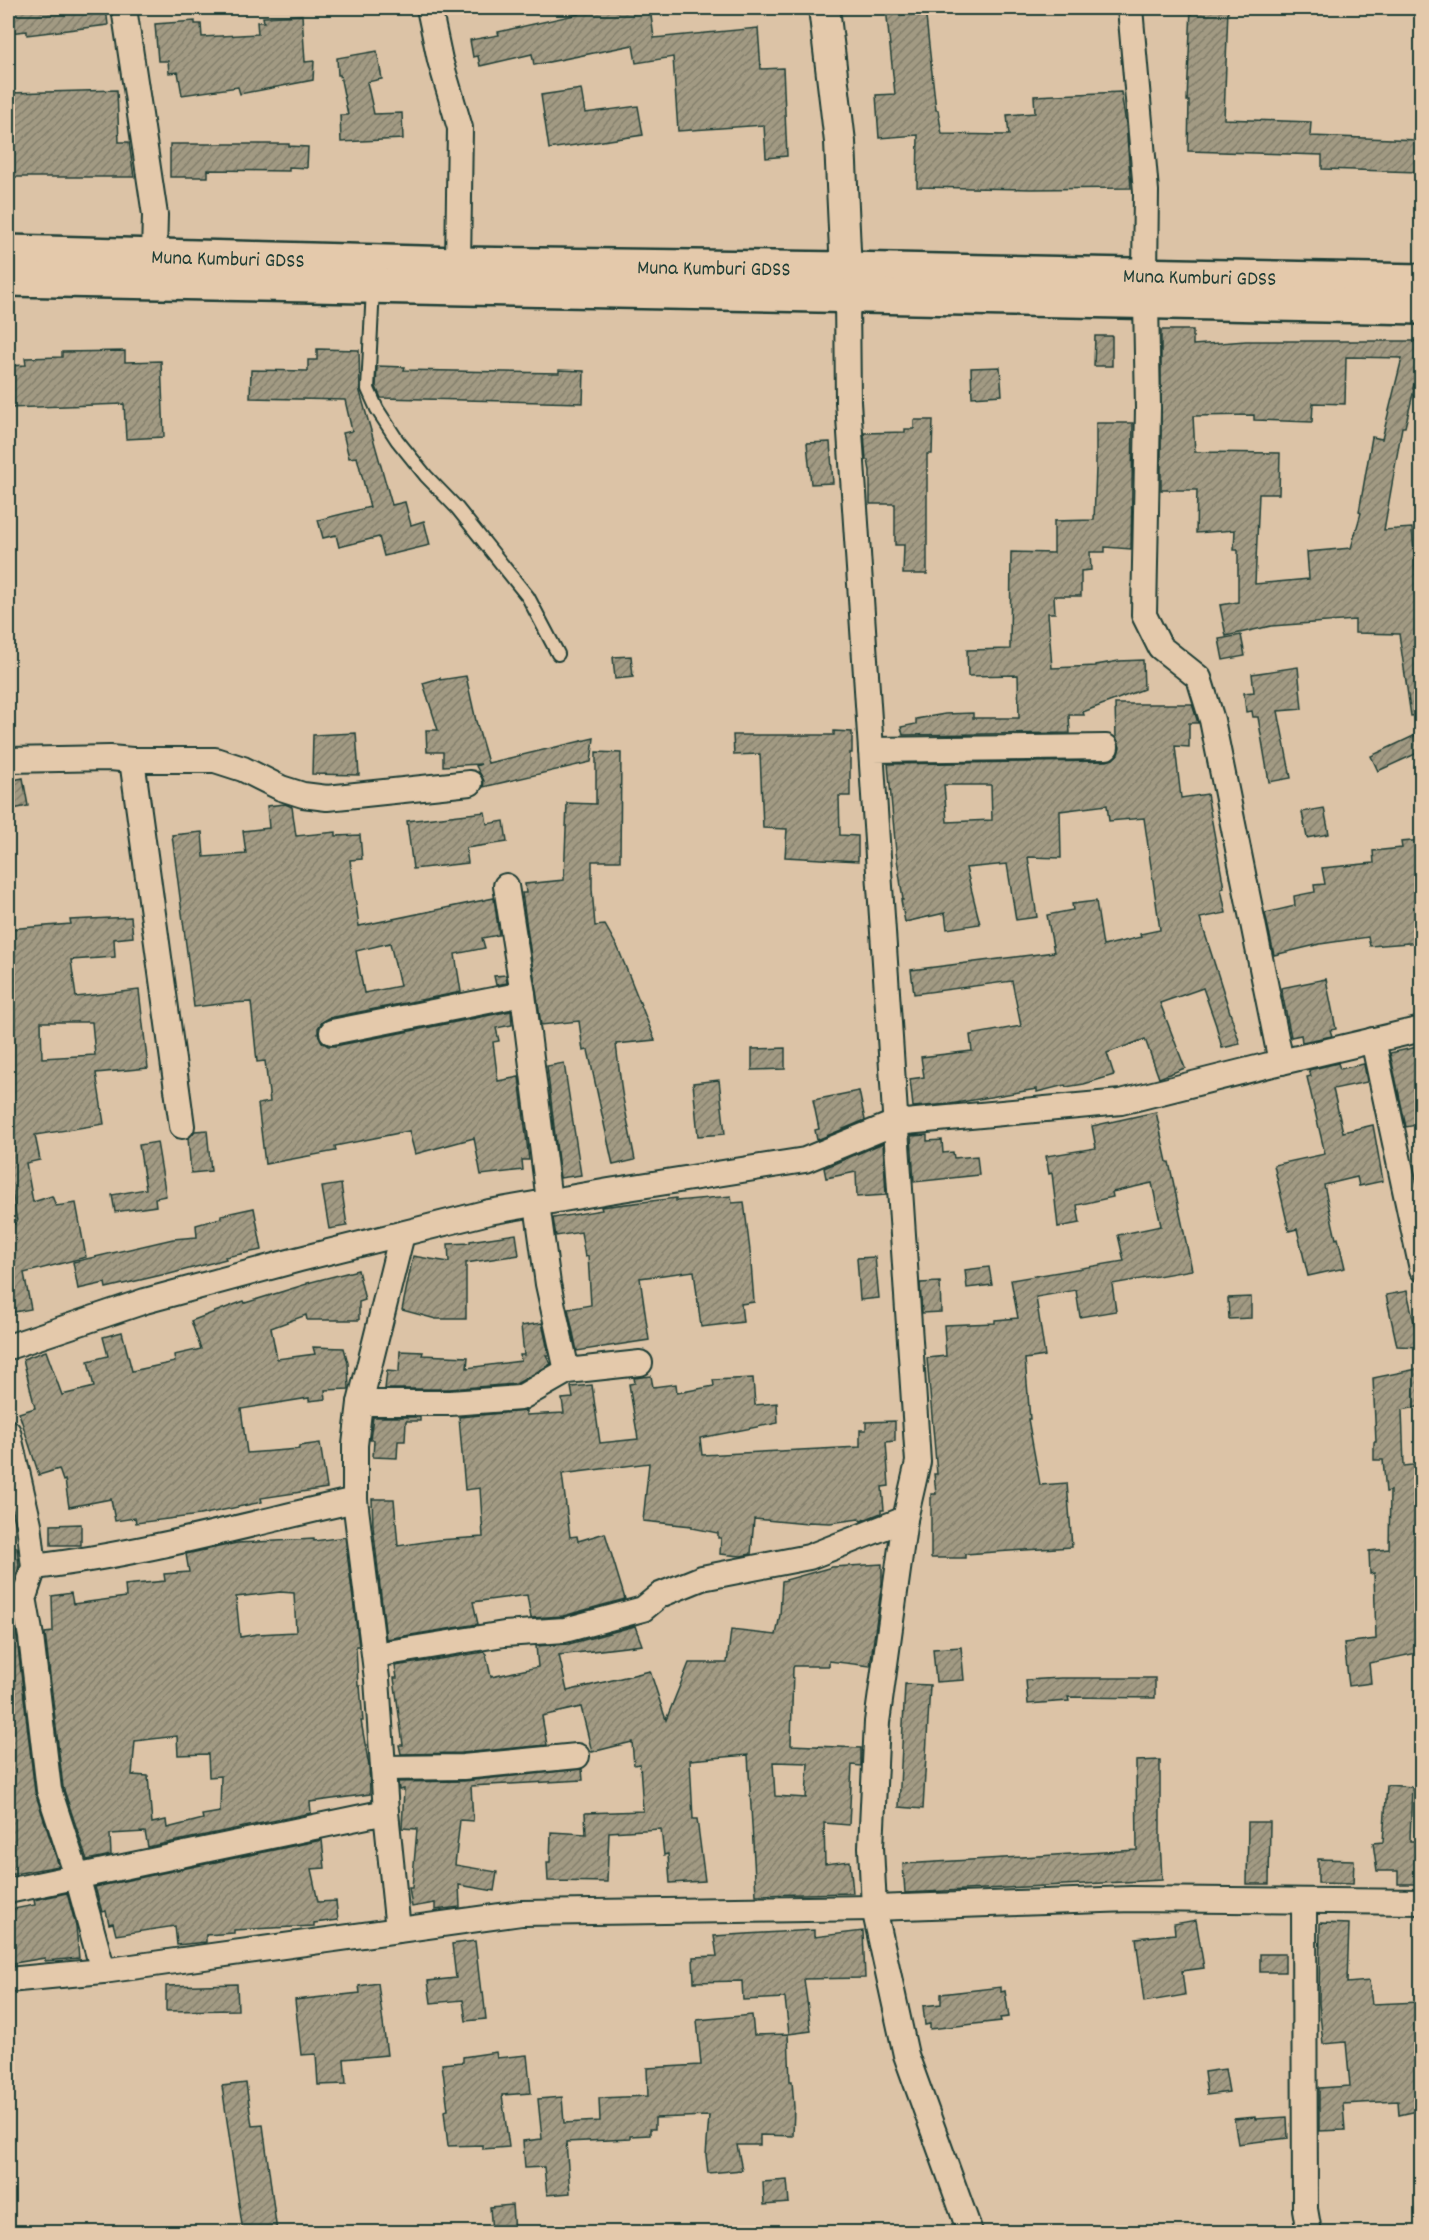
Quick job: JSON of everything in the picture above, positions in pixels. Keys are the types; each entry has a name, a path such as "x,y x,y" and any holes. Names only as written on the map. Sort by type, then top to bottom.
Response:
{"highway":[{"name":"Muna Kumburi GDSS","path":"8,252 458,264 846,282 1146,288 1422,281"},
{"name":"Muna Kumburi GDSS","path":"8,279 373,287 846,282"},
{"name":"Muna Kumburi GDSS","path":"1146,288 1422,307"}],"street":[{"path":"124,8 155,215 154,255"},
{"path":"429,8 440,60 460,128 458,264"},
{"path":"824,8 840,142 848,402 918,1462 905,1519 877,1722 871,1846 874,1908 906,2055 970,2232"},
{"path":"1130,8 1146,191 1148,408 1144,615 1160,647 1199,678 1212,720 1281,1062"},
{"path":"871,750 1106,747"},
{"path":"8,760 110,758 215,760 243,769 292,792 327,798 470,783"},
{"path":"132,760 182,1126"},
{"path":"506,886 523,994 543,1203 548,1284 567,1371"},
{"path":"332,1032 523,994"},
{"path":"8,1347 145,1301 489,1212 805,1160 895,1123 1121,1102 1422,1029"},
{"path":"1373,1040 1422,1269"},
{"path":"398,1930 386,1812 375,1655 355,1500 355,1445 360,1403 402,1234"},
{"path":"360,1403 450,1403 520,1398 567,1371 640,1363"},
{"path":"8,1432 29,1524 34,1567 24,1597 31,1637 49,1790 104,1971"},
{"path":"34,1567 84,1561 148,1549 355,1500"},
{"path":"375,1655 504,1634 565,1630 643,1609 660,1595 702,1578 809,1557 905,1519"},
{"path":"383,1768 464,1767 577,1756"},
{"path":"8,1891 386,1812"},
{"path":"8,1980 104,1971 520,1913 874,1908 1131,1899 1422,1902"},
{"path":"1304,1901 1305,2208 1309,2232"}],"lane":[{"path":"373,287 368,389 377,409 418,467 457,508 528,597 558,654"}],"building":[{"path":"8,8 106,8 108,25 27,35 27,31 8,33"},
{"path":"578,8 650,8 654,38 758,28 761,69 783,68 787,156 766,158 764,125 678,131 673,57 636,63 633,45 534,65 532,54 480,66 478,56 473,57 470,40 499,35 498,32 579,14"},
{"path":"886,8 925,8 936,110 938,110 942,134 1009,135 1007,115 1035,113 1034,96 1121,92 1131,188 917,187 918,135 879,138 876,95 895,94"},
{"path":"1191,8 1228,8 1224,119 1311,122 1310,136 1419,140 1419,172 1322,169 1322,155 1188,151 1189,101 1187,101"},
{"path":"302,15 305,62 314,61 313,80 240,94 238,87 182,95 178,72 169,73 168,61 158,61 155,24 195,21 195,24 201,24 202,37 258,34 257,22 264,22 263,17"},
{"path":"377,51 382,79 367,82 374,114 402,113 403,139 341,142 340,115 348,115 340,75 338,75 337,58"},
{"path":"581,89 585,113 638,106 643,135 549,149 541,95"},
{"path":"117,90 119,142 129,142 134,177 12,177 10,93"},
{"path":"170,144 289,144 289,146 308,147 307,168 289,167 289,171 208,170 208,177 170,177"},
{"path":"1161,330 1193,330 1193,345 1246,341 1422,341 1422,354 1414,390 1405,427 1402,427 1384,530 1412,528 1416,575 1422,574 1422,715 1411,716 1399,634 1355,633 1355,620 1271,626 1226,636 1220,605 1238,602 1238,550 1234,550 1235,530 1196,533 1197,490 1161,490","holes":["1346,357 1402,358 1382,439 1372,437 1359,512 1361,513 1351,548 1307,552 1309,579 1255,584 1259,494 1279,494 1280,453 1195,452 1193,416 1254,415 1254,420 1312,422 1313,403 1345,404"]},
{"path":"1095,336 1112,336 1112,366 1094,366"},
{"path":"317,349 359,350 360,392 392,505 405,502 411,525 424,521 430,545 384,556 379,537 339,547 336,535 323,538 318,520 370,507 357,457 349,458 343,433 352,431 345,400 250,398 251,370 308,371 308,360 317,360"},
{"path":"125,351 125,362 161,361 164,437 126,439 124,404 8,408 8,366 26,365 25,358 62,357 62,352"},
{"path":"377,366 405,367 404,370 559,373 559,370 584,371 583,403 381,398 376,387"},
{"path":"1000,367 1002,395 972,397 971,368"},
{"path":"914,420 933,420 932,454 927,454 927,574 903,574 904,545 895,545 895,504 870,504 870,471 868,460 866,460 864,433 905,432 905,429 914,429"},
{"path":"1096,423 1133,423 1131,549 1105,547 1105,552 1090,552 1091,570 1081,571 1081,596 1054,596 1055,613 1048,613 1052,668 1096,666 1119,661 1143,660 1144,689 1083,712 1084,715 1069,715 1070,733 903,735 901,727 916,724 916,719 945,714 973,713 973,718 1019,718 1018,675 968,676 967,650 1010,649 1011,552 1054,553 1054,521 1094,520"},
{"path":"830,442 833,483 811,484 807,443"},
{"path":"1241,635 1245,656 1223,660 1219,639"},
{"path":"631,656 633,677 615,679 613,657"},
{"path":"1298,667 1302,709 1278,711 1291,778 1269,782 1258,717 1253,717 1252,711 1246,712 1244,693 1254,692 1252,674"},
{"path":"466,676 488,763 594,738 591,762 483,787 484,781 476,766 481,764 443,766 443,752 427,752 426,730 438,730 423,683 440,678 440,680"},
{"path":"1115,704 1192,704 1198,723 1189,723 1189,747 1175,746 1181,798 1207,794 1224,888 1221,889 1226,913 1200,918 1240,1044 1222,1048 1203,988 1160,1003 1185,1068 1159,1078 1145,1039 1107,1053 1114,1075 1084,1084 1066,1087 1065,1085 1037,1092 1037,1089 950,1104 913,1107 910,1079 924,1077 921,1057 972,1051 970,1035 1021,1026 1012,981 914,994 911,970 1054,952 1047,915 1073,910 1072,904 1096,901 1103,946 1160,930 1144,818 1109,821 1107,805 1060,811 1061,858 1028,857 1037,917 1016,920 1007,864 966,868 980,924 947,929 945,913 905,922 888,764 1107,761 1118,754 1120,747 1116,737","holes":["944,785 991,785 992,820 947,822"]},
{"path":"834,731 852,732 850,796 839,796 840,835 858,836 858,861 785,857 787,829 763,828 760,754 734,755 733,735 834,735"},
{"path":"1422,732 1422,751 1378,771 1371,756"},
{"path":"356,733 359,775 312,774 313,735"},
{"path":"596,752 621,753 620,861 592,861 595,926 605,925 618,948 655,1040 616,1044 622,1093 635,1160 613,1165 588,1050 583,1051 579,1021 541,1025 522,893 526,893 525,884 564,880 567,803 596,804"},
{"path":"23,778 28,806 8,810 8,781"},
{"path":"285,804 292,807 296,836 336,832 336,836 360,835 362,859 350,860 359,926 494,898 499,935 482,938 485,948 455,954 461,992 329,1018 322,1022 318,1028 318,1034 322,1042 328,1046 335,1046 511,1011 512,1025 496,1028 499,1041 493,1042 498,1081 519,1077 529,1160 522,1160 523,1170 481,1175 474,1138 415,1154 409,1131 335,1146 336,1151 265,1164 258,1104 270,1102 265,1061 257,1062 251,1002 194,1007 172,835 202,832 204,857 246,854 243,831 269,828 267,806","holes":["390,943 400,986 364,993 356,951"]},
{"path":"1324,808 1329,834 1307,838 1302,812"},
{"path":"485,812 487,824 504,821 507,842 466,848 468,863 413,869 407,821"},
{"path":"1422,840 1422,942 1370,946 1368,937 1320,944 1274,955 1265,913 1295,906 1294,896 1315,892 1314,885 1325,884 1322,868 1374,863 1373,851 1402,848 1401,842"},
{"path":"131,917 133,937 114,939 115,957 71,960 76,997 139,990 148,1068 96,1073 104,1124 35,1135 40,1160 26,1163 33,1202 52,1196 56,1206 76,1203 86,1257 24,1273 31,1309 8,1313 8,1225 15,1224 17,1221 8,1169 8,929 71,924 70,920","holes":["41,1022 92,1022 95,1055 42,1058"]},
{"path":"506,975 507,983 496,985 494,976"},
{"path":"1326,979 1336,1029 1330,1030 1332,1036 1302,1042 1301,1035 1291,1037 1281,988"},
{"path":"1422,1046 1422,1124 1406,1127 1390,1053"},
{"path":"785,1048 785,1069 752,1070 752,1049"},
{"path":"564,1063 581,1175 560,1178 547,1066"},
{"path":"1338,1063 1340,1069 1364,1064 1367,1082 1333,1089 1343,1132 1373,1125 1383,1181 1359,1186 1357,1177 1324,1185 1345,1268 1308,1276 1297,1229 1289,1231 1274,1165 1325,1154 1307,1077 1311,1076 1309,1070"},
{"path":"719,1080 725,1134 698,1136 693,1083"},
{"path":"859,1091 865,1120 817,1140 815,1130 819,1129 813,1100"},
{"path":"1156,1112 1192,1270 1112,1284 1116,1311 1080,1317 1076,1290 1036,1297 1045,1356 1025,1359 1030,1419 1028,1419 1040,1485 1067,1483 1072,1547 965,1554 965,1558 931,1558 931,1494 936,1494 934,1474 937,1474 927,1358 946,1356 944,1325 995,1323 995,1320 1018,1318 1011,1280 1124,1261 1118,1235 1161,1226 1152,1183 1112,1192 1113,1197 1077,1205 1080,1223 1058,1227 1052,1173 1049,1174 1046,1156 1096,1148 1092,1126"},
{"path":"207,1130 211,1171 191,1173 188,1138 195,1131"},
{"path":"927,1135 927,1141 942,1140 943,1153 953,1152 954,1158 977,1156 979,1175 914,1182 911,1136"},
{"path":"157,1142 166,1196 155,1198 156,1206 115,1212 112,1195 146,1189 139,1145"},
{"path":"883,1143 886,1195 857,1197 856,1172 826,1178 824,1168"},
{"path":"341,1184 347,1226 329,1229 322,1187"},
{"path":"731,1196 732,1203 744,1202 750,1251 754,1302 741,1304 743,1322 701,1327 694,1271 640,1278 649,1340 577,1351 568,1309 591,1305 588,1256 585,1257 581,1232 556,1236 553,1218 602,1210 601,1207 676,1198 676,1201"},
{"path":"254,1208 262,1250 225,1257 226,1259 166,1275 106,1288 105,1283 78,1289 73,1262 173,1239 197,1237 196,1225 221,1218 221,1215"},
{"path":"516,1234 519,1255 466,1263 466,1319 436,1319 402,1310 413,1256 449,1262 448,1244 470,1243 470,1241"},
{"path":"875,1257 879,1298 860,1300 857,1258"},
{"path":"989,1267 992,1285 967,1288 965,1270"},
{"path":"358,1270 365,1300 359,1302 359,1320 307,1320 306,1315 271,1328 277,1359 315,1354 313,1347 344,1348 348,1363 349,1389 325,1390 326,1399 309,1401 309,1398 241,1409 247,1453 299,1449 299,1446 320,1443 327,1488 261,1498 262,1502 200,1515 136,1523 135,1518 115,1521 111,1499 69,1507 65,1480 63,1481 59,1469 39,1475 19,1413 35,1408 23,1359 46,1351 62,1395 94,1387 88,1361 108,1356 103,1337 122,1332 132,1371 175,1362 174,1355 201,1349 191,1321 244,1301 245,1303 307,1283"},
{"path":"940,1282 941,1312 922,1313 920,1283"},
{"path":"1407,1291 1419,1347 1397,1346 1386,1295"},
{"path":"1251,1297 1251,1318 1229,1319 1228,1298"},
{"path":"542,1323 549,1355 546,1355 551,1364 516,1384 449,1389 385,1389 387,1371 399,1372 400,1351 423,1352 422,1355 468,1357 467,1368 521,1361 520,1355 524,1355 521,1326"},
{"path":"1422,1368 1422,1406 1402,1410 1404,1466 1421,1464 1422,1489 1419,1489 1418,1535 1422,1652 1369,1663 1371,1683 1349,1686 1344,1643 1376,1639 1374,1573 1370,1574 1369,1551 1389,1549 1390,1491 1386,1492 1383,1460 1374,1460 1374,1442 1376,1442 1373,1378"},
{"path":"651,1376 653,1387 676,1384 677,1393 714,1386 713,1380 753,1378 755,1405 777,1403 778,1423 700,1438 702,1455 860,1447 860,1430 866,1430 866,1422 895,1421 895,1441 886,1442 889,1486 882,1487 884,1510 861,1521 859,1519 830,1523 808,1522 807,1524 754,1519 751,1554 741,1556 720,1554 721,1538 718,1538 718,1533 692,1528 692,1526 643,1521 649,1463 562,1474 570,1537 577,1536 578,1541 605,1533 625,1599 563,1616 531,1618 527,1595 473,1602 478,1624 386,1639 372,1499 394,1499 398,1546 483,1537 480,1488 465,1490 459,1417 526,1411 526,1415 564,1413 562,1399 573,1398 571,1387 592,1385 600,1443 638,1439 629,1384 635,1383 634,1378"},
{"path":"373,1417 420,1417 420,1421 406,1421 405,1441 398,1441 397,1458 373,1457 374,1440 370,1440"},
{"path":"81,1524 81,1545 51,1545 51,1525"},
{"path":"345,1537 359,1646 356,1646 358,1686 360,1686 363,1721 361,1721 369,1766 370,1794 310,1802 311,1813 148,1847 145,1832 110,1834 111,1855 87,1860 63,1787 45,1633 53,1632 52,1596 71,1593 73,1604 126,1597 125,1585 165,1581 164,1574 189,1572 186,1554 237,1543 314,1539 314,1541","holes":["280,1592 294,1593 296,1632 240,1637 236,1597","177,1736 178,1755 208,1754 209,1777 221,1776 220,1812 202,1815 203,1819 167,1828 166,1820 152,1823 148,1776 132,1775 135,1741"]},
{"path":"17,1547 19,1566 10,1599 17,1639 35,1792 59,1866 8,1875 8,1548"},
{"path":"882,1564 882,1583 870,1666 829,1661 829,1666 794,1666 791,1745 861,1748 861,1766 852,1765 849,1825 824,1823 825,1864 850,1861 853,1893 756,1895 748,1755 690,1760 693,1819 697,1819 705,1881 670,1883 668,1854 664,1855 661,1829 609,1832 607,1882 548,1881 547,1862 550,1862 551,1832 586,1834 585,1813 643,1811 640,1764 634,1765 632,1742 592,1752 581,1707 542,1716 547,1745 462,1753 401,1754 399,1745 403,1745 394,1678 397,1678 395,1666 484,1652 491,1677 538,1667 536,1646 569,1644 635,1626 642,1645 559,1655 567,1691 650,1671 666,1720 689,1663 727,1663 731,1630 776,1635 782,1581 832,1567","holes":["773,1762 808,1763 806,1798 775,1796"]},
{"path":"961,1647 964,1680 936,1682 933,1649"},
{"path":"1155,1678 1155,1698 1068,1697 1069,1701 1028,1704 1026,1680"},
{"path":"905,1684 930,1685 923,1809 899,1807"},
{"path":"1160,1760 1162,1880 905,1893 903,1864 1137,1850 1136,1761"},
{"path":"582,1769 583,1780 471,1786 473,1821 460,1820 455,1865 497,1872 494,1891 459,1885 460,1907 435,1910 435,1903 412,1907 409,1888 412,1888 417,1829 402,1828 404,1789 399,1790 398,1782 464,1781"},
{"path":"1387,1785 1412,1787 1410,1841 1422,1841 1422,1884 1398,1884 1398,1871 1377,1871 1373,1843 1383,1842"},
{"path":"1248,1822 1270,1822 1269,1884 1247,1884"},
{"path":"322,1840 325,1868 311,1869 318,1902 336,1901 338,1920 314,1923 314,1926 234,1930 234,1933 206,1935 206,1942 177,1945 175,1926 116,1935 113,1923 109,1924 106,1911 102,1912 95,1887"},
{"path":"1318,1859 1354,1860 1353,1884 1318,1883"},
{"path":"67,1893 76,1926 79,1958 45,1961 45,1958 8,1964 8,1910 35,1905 34,1900"},
{"path":"1196,1920 1204,1968 1182,1971 1185,1995 1144,2002 1136,1938 1175,1934 1174,1924"},
{"path":"1320,1923 1349,1924 1347,1983 1369,1981 1372,2004 1420,2002 1421,2025 1416,2025 1422,2072 1422,2110 1399,2115 1398,2101 1343,2104 1345,2130 1319,2131 1319,2088 1350,2086 1346,2042 1323,2044 1319,2003"},
{"path":"814,1930 814,1937 863,1931 865,1978 804,1979 811,2031 789,2034 785,1998 743,2000 742,1981 694,1982 693,1957 717,1956 714,1936"},
{"path":"475,1941 486,2019 466,2021 463,2000 431,2003 428,1981 456,1978 452,1944"},
{"path":"1260,1954 1285,1954 1285,1972 1260,1972"},
{"path":"378,1983 387,2055 344,2059 346,2084 318,2085 316,2054 301,2055 295,2000 360,1993 359,1986"},
{"path":"237,1984 238,2010 166,2011 166,1986"},
{"path":"1001,1987 1001,1992 1005,1991 1009,2017 1000,2018 1001,2021 930,2029 930,2024 925,2025 923,2006 941,2004 941,1994"},
{"path":"752,2015 754,2035 788,2034 790,2081 792,2081 794,2107 793,2136 760,2135 760,2145 737,2145 742,2170 708,2173 706,2155 709,2116 655,2118 655,2129 650,2129 650,2135 630,2136 630,2139 566,2142 570,2193 547,2195 544,2167 525,2168 523,2141 542,2139 538,2099 562,2097 564,2123 600,2121 599,2098 648,2096 647,2068 701,2065 697,2020"},
{"path":"496,2052 497,2058 527,2055 531,2093 502,2095 509,2147 483,2149 483,2145 448,2146 444,2111 448,2110 442,2064 463,2062 463,2057"},
{"path":"1225,2069 1229,2092 1207,2095 1204,2072"},
{"path":"246,2083 252,2126 263,2125 277,2232 243,2232 222,2086"},
{"path":"1255,2117 1255,2119 1287,2117 1288,2138 1238,2144 1234,2119"},
{"path":"787,2180 789,2203 764,2205 763,2182"},
{"path":"512,2205 514,2232 492,2232 490,2207"}]}
